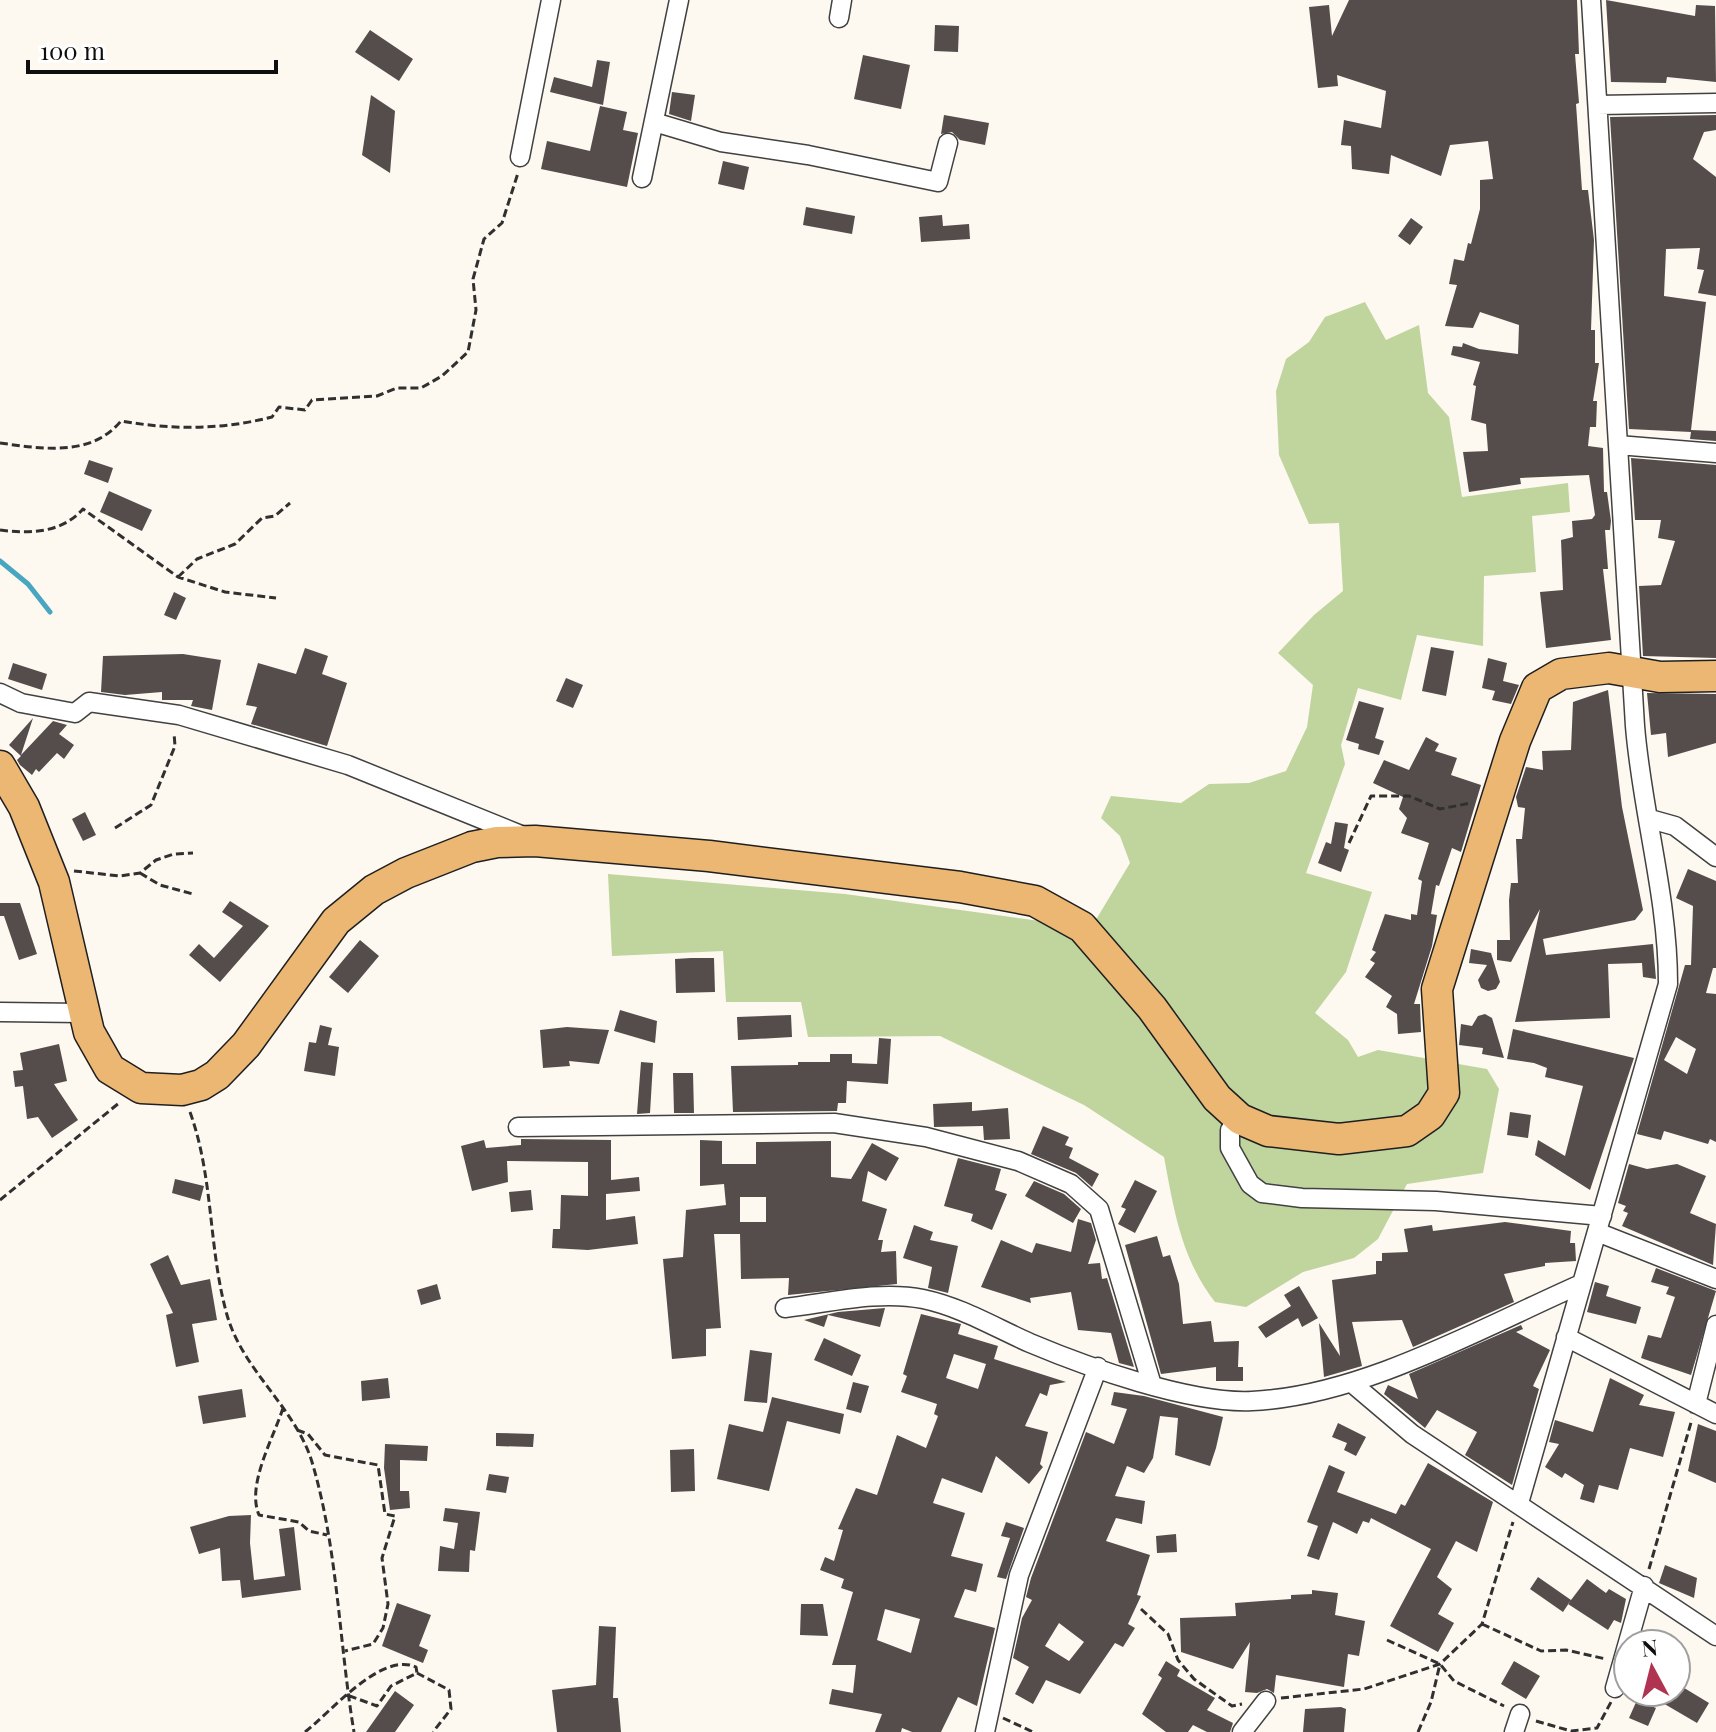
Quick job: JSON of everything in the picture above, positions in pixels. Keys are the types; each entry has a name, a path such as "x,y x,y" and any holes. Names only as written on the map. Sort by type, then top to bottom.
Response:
{"main road":[{"path":"0,766 24,807 54,882 82,1013 110,1069 141,1088 182,1090 201,1085 227,1066 315,945 336,921 374,890 444,856 497,842 535,841 649,849 960,887 1011,895 1050,907 1082,927 1120,969 1217,1098 1240,1119 1268,1131 1339,1139 1407,1131 1420,1124 1437,1107 1445,1084 1436,1015 1437,989 1498,795 1537,688 1561,674 1716,661"},
{"path":"1625,668 1716,676"}],"street":[{"path":"520,157 551,0"},
{"path":"642,178 679,0"},
{"path":"1519,1503 1668,984 1668,935 1650,819 1638,771 1625,668 1618,445 1591,0"},
{"path":"1598,105 1716,103"},
{"path":"654,122 721,142 808,155 938,182 948,143"},
{"path":"1618,445 1716,453"},
{"path":"0,693 21,703 75,713 89,702 158,711 348,765 535,841"},
{"path":"1650,819 1675,826 1716,857"},
{"path":"0,1012 82,1013"},
{"path":"1240,1119 1230,1130 1230,1148 1250,1184 1262,1193 1302,1198 1436,1201 1599,1224 1716,1279"},
{"path":"518,1127 834,1123 926,1137 1018,1161 1071,1184 1099,1209 1152,1385"},
{"path":"785,1308 895,1295 924,1299 953,1307 1032,1344 1152,1385 1251,1401 1353,1384 1581,1284"},
{"path":"1696,1404 1716,1325"},
{"path":"1566,1337 1716,1414"},
{"path":"985,1732 1019,1575 1098,1367"},
{"path":"1353,1384 1412,1434 1716,1636"},
{"path":"1632,1628 1644,1586"},
{"path":"1242,1732 1266,1701"}],"path":[{"path":"0,443 85,447 107,437 121,421 157,427 230,428 272,417 279,407 305,410 312,400 377,396 397,388 421,388 442,376 468,352 476,310 473,279 484,239 502,223 520,157"},
{"path":"178,577 197,559 235,544 262,518 275,516 290,503"},
{"path":"0,530 29,534 41,531 71,522 83,509 178,577 225,592 276,598"},
{"path":"115,828 151,805 175,746 174,731 158,711"},
{"path":"1349,843 1371,796 1409,796 1440,809 1498,795"},
{"path":"54,882 72,871 120,876 140,873 156,860 193,853"},
{"path":"140,873 160,885 193,894"},
{"path":"0,1200 115,1109 131,1083"},
{"path":"182,1090 209,1178 218,1280 228,1319 254,1370 297,1430 311,1460 327,1535 354,1732"},
{"path":"1644,1586 1696,1404"},
{"path":"283,1408 259,1480 256,1507 259,1515 299,1522 309,1531 327,1535"},
{"path":"297,1430 308,1434 325,1455 378,1465 385,1514 395,1516 382,1558 388,1604 383,1628 373,1644 356,1645 345,1652"},
{"path":"1141,1609 1168,1634 1178,1660 1194,1679 1232,1706 1364,1689 1440,1664 1482,1624 1519,1503"},
{"path":"1482,1624 1541,1651 1566,1650 1604,1659 1612,1657"},
{"path":"1387,1640 1440,1664 1454,1681 1517,1723 1571,1732 1597,1728 1612,1699"},
{"path":"305,1732 347,1695 383,1670 408,1663 416,1667 417,1673"},
{"path":"1418,1732 1431,1702 1440,1664"},
{"path":"347,1695 377,1706 391,1686 417,1673"},
{"path":"417,1673 449,1690 451,1709 433,1732"},
{"path":"989,1712 1033,1732"}],"green space":[{"path":"1365,302 1386,340 1419,325 1428,393 1449,417 1462,497 1568,483 1570,512 1532,516 1536,572 1484,576 1483,646 1417,635 1401,700 1358,688 1341,745 1345,764 1306,873 1372,892 1346,972 1315,1013 1348,1040 1358,1057 1378,1050 1487,1069 1499,1089 1483,1173 1407,1184 1378,1239 1354,1258 1303,1272 1246,1307 1215,1302 1203,1285 1180,1233 1164,1157 1084,1105 940,1036 808,1037 801,1002 726,1002 723,951 612,956 608,874 845,894 1040,921 1097,918 1130,863 1120,836 1101,818 1111,796 1181,803 1209,784 1249,783 1286,771 1307,727 1313,685 1278,653 1314,615 1343,591 1339,523 1309,524 1279,455 1276,391 1286,359 1309,342 1325,317"}],"building":[{"path":"1349,0 1577,0 1579,54 1575,54 1579,103 1576,104 1582,190 1588,190 1594,240 1591,330 1595,330 1595,363 1599,363 1593,401 1597,401 1596,427 1590,427 1588,446 1603,448 1604,492 1607,492 1611,521 1610,530 1605,530 1608,569 1603,569 1611,640 1546,648 1540,592 1563,590 1561,540 1573,537 1572,521 1592,519 1595,515 1589,475 1520,478 1521,484 1469,492 1463,452 1488,451 1486,424 1471,420 1476,386 1473,385 1480,362 1451,355 1453,346 1462,347 1463,343 1479,349 1518,354 1519,325 1480,312 1473,328 1445,326 1457,285 1449,284 1454,259 1464,261 1468,243 1471,244 1480,209 1480,180 1493,179 1488,141 1450,145 1441,176 1391,155 1389,174 1352,169 1351,146 1341,145 1344,120 1381,128 1386,91 1337,75 1338,86 1318,88 1309,7 1329,5 1332,36"},
{"path":"1606,0 1695,16 1696,5 1715,6 1716,82 1667,77 1666,83 1611,82"},
{"path":"935,25 959,26 958,52 934,51"},
{"path":"370,30 413,59 399,81 355,52"},
{"path":"863,55 910,65 901,109 854,99"},
{"path":"597,60 610,62 603,105 550,92 554,77 592,87"},
{"path":"672,92 695,95 691,121 669,114"},
{"path":"371,95 395,111 390,173 362,155"},
{"path":"600,106 627,112 623,130 638,133 627,187 541,169 547,141 590,151"},
{"path":"944,115 989,123 985,145 960,140 952,132 941,134"},
{"path":"1716,115 1716,130 1704,132 1693,159 1716,177 1716,296 1698,293 1704,270 1697,269 1700,248 1666,249 1664,296 1706,302 1691,430 1716,431 1716,441 1690,439 1691,432 1629,429 1610,117"},
{"path":"723,161 749,167 744,190 718,184"},
{"path":"806,207 855,216 852,234 803,225"},
{"path":"942,215 943,226 969,224 970,239 921,242 919,217"},
{"path":"1411,218 1423,227 1410,245 1398,236"},
{"path":"1631,458 1716,465 1716,658 1643,656 1639,586 1661,585 1675,541 1658,538 1661,520 1635,520"},
{"path":"89,460 113,468 108,483 84,474"},
{"path":"109,491 152,510 142,531 100,512"},
{"path":"174,592 186,598 176,620 164,615"},
{"path":"1431,647 1454,651 1446,696 1422,691"},
{"path":"305,648 328,656 322,674 347,683 327,746 251,724 257,707 246,705 258,663 296,674"},
{"path":"183,654 221,660 212,710 191,706 193,700 162,700 162,692 125,695 101,692 103,656"},
{"path":"1488,658 1507,663 1503,681 1519,685 1511,704 1492,700 1495,691 1482,688"},
{"path":"13,663 47,674 42,690 8,679"},
{"path":"566,678 583,685 573,708 556,701"},
{"path":"1608,690 1622,807 1643,910 1635,920 1543,939 1546,955 1653,944 1656,979 1643,977 1642,963 1608,964 1610,1018 1515,1022 1540,909 1511,962 1497,960 1497,940 1510,940 1511,883 1518,883 1516,839 1522,839 1525,808 1518,807 1516,797 1526,767 1543,770 1542,751 1571,750 1573,702"},
{"path":"1647,693 1716,694 1716,743 1668,757 1666,733 1651,735"},
{"path":"1359,701 1384,708 1375,738 1384,741 1379,755 1358,749 1359,744 1346,740"},
{"path":"33,718 21,755 53,721 67,725 59,734 74,745 64,759 57,753 32,775 20,765 17,760 21,756 9,745"},
{"path":"1426,737 1439,744 1435,751 1457,758 1451,775 1481,785 1461,852 1452,848 1439,886 1436,885 1431,914 1437,915 1432,946 1414,1004 1420,1004 1421,1032 1398,1034 1397,1014 1386,1007 1392,996 1365,977 1375,963 1370,960 1376,952 1372,950 1385,914 1411,920 1411,914 1417,915 1422,881 1418,879 1429,843 1401,833 1407,818 1399,809 1403,797 1373,783 1384,760 1409,770"},
{"path":"85,812 96,835 83,841 72,819"},
{"path":"1335,822 1348,824 1344,848 1349,850 1341,872 1318,863 1326,842 1331,844"},
{"path":"1688,869 1716,881 1716,968 1713,968 1706,993 1716,994 1716,1142 1710,1139 1708,1144 1664,1131 1661,1140 1637,1134 1685,965 1691,965 1693,906 1676,898","holes":["1676,1037 1696,1049 1687,1074 1664,1060"]},
{"path":"230,901 269,926 220,982 189,955 199,944 214,958 243,926 222,912"},
{"path":"0,903 20,903 37,954 19,960 4,916 0,916"},
{"path":"360,940 379,956 348,993 329,977"},
{"path":"1471,949 1491,953 1500,982 1496,989 1488,991 1481,988 1478,980 1487,965 1469,963"},
{"path":"714,958 715,992 676,993 675,959"},
{"path":"620,1010 657,1021 655,1043 614,1031"},
{"path":"1485,1014 1492,1018 1504,1058 1482,1054 1483,1048 1459,1045 1461,1024 1472,1026 1478,1016"},
{"path":"791,1015 792,1037 738,1040 737,1017"},
{"path":"320,1025 332,1028 328,1045 339,1047 335,1076 304,1071 309,1042 316,1043"},
{"path":"567,1027 609,1030 599,1064 569,1061 570,1066 543,1068 540,1030"},
{"path":"1513,1029 1634,1058 1590,1190 1535,1155 1538,1140 1565,1156 1583,1086 1545,1077 1547,1068 1534,1063 1507,1059"},
{"path":"879,1038 891,1039 888,1084 847,1081 846,1103 838,1103 837,1111 733,1112 731,1066 830,1062 830,1054 852,1054 852,1063 877,1064"},
{"path":"59,1044 67,1081 54,1084 78,1120 52,1138 38,1117 27,1119 23,1086 15,1087 13,1071 23,1070 20,1053"},
{"path":"641,1062 653,1063 650,1113 637,1114"},
{"path":"673,1073 693,1073 694,1113 674,1113"},
{"path":"972,1102 972,1111 1008,1108 1010,1139 984,1140 983,1126 934,1127 933,1104"},
{"path":"1510,1112 1531,1115 1528,1138 1507,1135"},
{"path":"1043,1126 1069,1137 1065,1145 1073,1148 1069,1158 1099,1174 1092,1187 1076,1173 1031,1154"},
{"path":"521,1139 611,1140 611,1180 639,1177 640,1191 606,1194 606,1220 635,1216 638,1244 588,1250 552,1248 553,1229 560,1229 561,1195 588,1196 588,1162 507,1161 508,1182 472,1191 461,1146 484,1140 486,1148 521,1145"},
{"path":"700,1140 722,1141 722,1164 756,1164 756,1142 831,1141 831,1177 851,1179 872,1143 899,1158 886,1181 868,1171 862,1201 887,1209 878,1240 883,1240 881,1252 896,1251 897,1284 788,1295 789,1278 741,1279 740,1234 714,1234 721,1328 706,1329 706,1356 672,1359 663,1259 683,1257 686,1210 726,1205 724,1184 700,1186","holes":["740,1197 766,1197 766,1222 740,1222"]},
{"path":"958,1158 1001,1169 995,1190 1007,1194 992,1230 971,1221 973,1214 944,1206"},
{"path":"1629,1164 1647,1169 1677,1164 1706,1176 1690,1213 1716,1224 1713,1265 1622,1226 1628,1213 1623,1211 1626,1206 1618,1203"},
{"path":"175,1179 204,1186 200,1201 172,1193"},
{"path":"1135,1180 1157,1191 1135,1233 1118,1224 1126,1209 1121,1207"},
{"path":"1034,1181 1064,1194 1081,1209 1073,1223 1025,1196"},
{"path":"531,1190 533,1210 511,1212 509,1192"},
{"path":"1078,1219 1091,1223 1096,1240 1088,1264 1100,1263 1102,1279 1107,1278 1134,1367 1119,1363 1111,1333 1078,1330 1071,1292 1030,1298 1031,1303 981,1287 1001,1240 1032,1253 1036,1243 1071,1252"},
{"path":"1505,1222 1571,1231 1570,1243 1575,1243 1576,1261 1545,1263 1545,1266 1504,1274 1514,1302 1413,1347 1402,1320 1352,1322 1362,1366 1324,1377 1319,1323 1340,1356 1332,1280 1376,1274 1376,1261 1382,1261 1382,1253 1408,1252 1404,1229 1432,1225 1433,1231"},
{"path":"914,1225 933,1232 930,1240 958,1246 948,1293 928,1288 932,1267 903,1258"},
{"path":"1157,1236 1163,1257 1170,1255 1179,1284 1183,1324 1211,1321 1214,1342 1239,1341 1238,1367 1243,1367 1243,1381 1216,1381 1216,1367 1161,1374 1125,1245"},
{"path":"168,1255 181,1285 210,1279 217,1320 192,1324 199,1362 176,1367 166,1315 173,1313 150,1264"},
{"path":"1656,1268 1716,1291 1691,1375 1641,1358 1648,1335 1661,1338 1675,1297 1666,1294 1669,1287 1651,1282"},
{"path":"1595,1282 1609,1286 1606,1296 1641,1307 1636,1324 1587,1312"},
{"path":"437,1284 441,1299 421,1305 417,1290"},
{"path":"1299,1286 1318,1318 1302,1327 1298,1318 1266,1338 1258,1327 1291,1306 1284,1295"},
{"path":"885,1308 880,1327 828,1315 824,1327 804,1320 838,1312"},
{"path":"921,1314 961,1324 958,1334 998,1346 994,1359 1066,1382 1050,1385 1047,1396 1040,1393 1025,1426 1048,1432 1040,1464 1043,1467 1029,1484 996,1456 982,1493 942,1478 933,1503 965,1513 951,1556 983,1564 976,1592 965,1589 954,1617 995,1628 977,1706 958,1697 941,1732 912,1732 902,1728 901,1732 875,1732 882,1714 829,1704 832,1689 853,1693 856,1665 832,1665 853,1592 841,1588 844,1579 820,1570 825,1557 834,1561 843,1530 838,1529 856,1488 877,1495 897,1435 926,1448 938,1416 934,1414 937,1404 901,1392 907,1376 903,1374","holes":["954,1354 986,1364 978,1389 946,1378","885,1609 920,1619 911,1653 877,1640"]},
{"path":"1521,1325 1523,1329 1516,1332 1550,1350 1533,1386 1539,1389 1512,1485 1465,1455 1477,1432 1437,1410 1425,1428 1384,1394 1388,1385 1418,1399 1409,1374"},
{"path":"824,1338 861,1355 852,1376 814,1360"},
{"path":"750,1350 772,1353 767,1403 744,1401"},
{"path":"388,1378 390,1398 362,1401 361,1381"},
{"path":"1610,1378 1644,1395 1639,1405 1675,1412 1663,1457 1630,1448 1618,1490 1599,1485 1594,1503 1580,1499 1584,1485 1565,1473 1562,1478 1545,1467 1559,1444 1549,1442 1555,1420 1593,1432"},
{"path":"853,1382 869,1386 861,1413 846,1409"},
{"path":"242,1389 246,1417 203,1424 198,1396"},
{"path":"1114,1392 1144,1396 1223,1417 1210,1466 1175,1455 1178,1418 1160,1416 1153,1458 1144,1473 1127,1466 1115,1496 1145,1501 1142,1524 1116,1518 1106,1541 1150,1555 1137,1595 1141,1596 1128,1624 1135,1628 1123,1647 1115,1643 1080,1694 1046,1680 1033,1704 1015,1694 1029,1667 1013,1658 1022,1618 1032,1600 1026,1597 1086,1432 1114,1444 1127,1409 1111,1405","holes":["1059,1623 1084,1642 1069,1661 1045,1646"]},
{"path":"772,1397 844,1414 840,1434 787,1421 769,1491 717,1479 729,1424 763,1432"},
{"path":"1338,1423 1366,1437 1356,1456 1344,1450 1347,1443 1332,1437"},
{"path":"1698,1424 1716,1431 1716,1483 1688,1471"},
{"path":"496,1433 534,1434 533,1447 496,1446"},
{"path":"385,1444 428,1446 427,1461 400,1460 400,1491 409,1491 410,1508 390,1510 384,1468"},
{"path":"694,1449 695,1491 671,1492 670,1450"},
{"path":"1428,1463 1493,1502 1477,1552 1456,1541 1437,1577 1452,1589 1438,1614 1454,1623 1438,1652 1390,1626 1431,1549 1371,1518 1369,1523 1363,1521 1357,1534 1333,1522 1319,1560 1307,1556 1318,1526 1307,1522 1329,1465 1345,1472 1337,1492 1396,1514 1401,1504 1405,1506"},
{"path":"489,1474 509,1477 506,1493 486,1490"},
{"path":"445,1508 480,1512 475,1551 470,1550 469,1572 438,1571 440,1546 454,1549 458,1523 443,1521"},
{"path":"251,1515 254,1580 285,1576 279,1529 294,1527 301,1590 242,1598 240,1580 222,1581 220,1548 199,1554 190,1527 229,1516"},
{"path":"1006,1522 1024,1528 1006,1579 997,1577 1010,1538 1001,1536"},
{"path":"1176,1534 1177,1552 1157,1553 1156,1536"},
{"path":"1665,1565 1697,1578 1694,1598 1659,1583"},
{"path":"1538,1577 1571,1600 1563,1612 1530,1589"},
{"path":"1587,1579 1606,1593 1609,1589 1626,1599 1621,1623 1614,1620 1608,1630 1568,1604"},
{"path":"1312,1590 1338,1593 1335,1615 1365,1621 1359,1656 1348,1654 1344,1687 1276,1675 1274,1693 1267,1689 1257,1693 1245,1692 1250,1642 1233,1669 1181,1652 1180,1618 1236,1616 1235,1603 1291,1599 1291,1595 1312,1594"},
{"path":"397,1603 431,1615 419,1646 428,1650 423,1663 382,1646"},
{"path":"801,1604 823,1604 828,1636 800,1635"},
{"path":"599,1626 616,1627 613,1698 618,1698 621,1732 557,1732 552,1690 596,1685"},
{"path":"1166,1661 1180,1670 1177,1676 1215,1698 1207,1710 1233,1723 1230,1732 1207,1732 1193,1725 1188,1732 1166,1732 1142,1714 1162,1678 1158,1675"},
{"path":"1514,1661 1540,1676 1526,1699 1501,1684"},
{"path":"395,1691 414,1705 395,1732 366,1732"},
{"path":"1692,1693 1709,1703 1697,1723 1671,1708 1692,1708"},
{"path":"1633,1708 1656,1708 1648,1726 1629,1718"},
{"path":"1305,1709 1346,1709 1344,1732 1303,1732"}],"waterway":[{"path":"0,561 28,584 50,612"}]}
